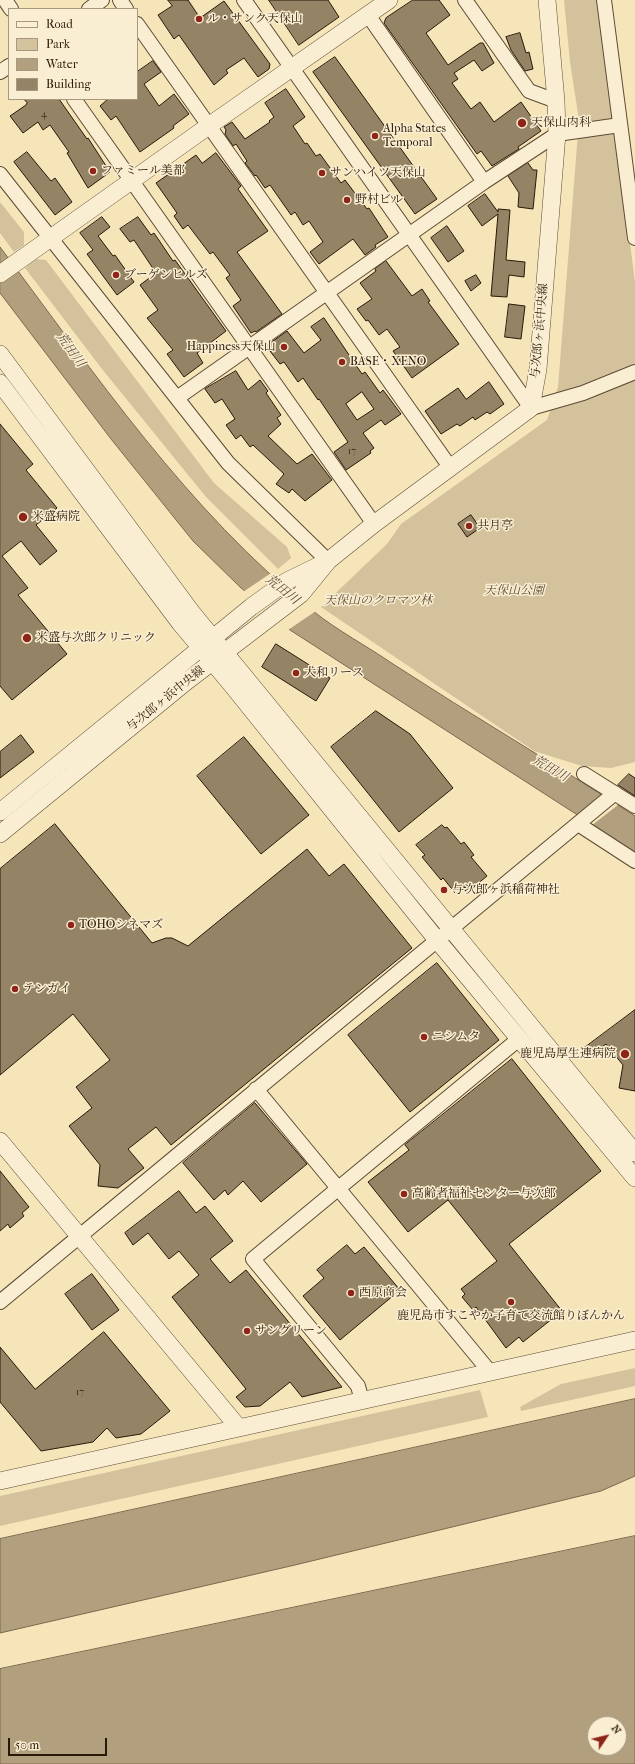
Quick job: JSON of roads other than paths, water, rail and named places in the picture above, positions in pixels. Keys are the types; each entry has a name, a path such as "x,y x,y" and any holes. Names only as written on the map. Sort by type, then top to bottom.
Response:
{"street":[{"path":"91,8 102,0"},
{"path":"244,0 291,69 531,408 583,393 635,372"},
{"path":"0,274 389,0"},
{"path":"465,0 530,91 556,101"},
{"name":"与次郎ヶ浜中央線","path":"0,834 263,621 300,594 328,561 374,524 531,408 538,369 557,134 556,101 548,0"},
{"path":"604,0 635,238"},
{"path":"368,15 484,182"},
{"path":"138,25 210,125 450,467"},
{"path":"75,100 374,524"},
{"path":"177,398 251,348 484,182 557,134 620,125"},
{"path":"0,174 228,463 328,561"},
{"path":"0,354 66,456 180,623 206,643 348,804 450,928 526,1033"},
{"path":"0,383 66,456"},
{"name":"与次郎ヶ浜中央線","path":"0,812 251,607 287,581 328,561"},
{"path":"218,657 335,815 437,940 526,1033 631,1156 635,1178"},
{"path":"584,774 612,795 635,806"},
{"path":"0,1302 612,795"},
{"path":"335,815 348,804"},
{"path":"580,822 635,861"},
{"path":"362,1401 358,1386 253,1259 526,1033"},
{"path":"256,1089 490,1372"},
{"path":"0,1141 239,1428"},
{"path":"0,1481 635,1340"}],"water":[{"name":"荒田川","path":"0,247 108,392 145,439 224,530 267,572 332,625 635,816 635,852 290,630 240,587 193,541 111,439 0,293"},
{"path":"635,1399 635,1476 601,1491 295,1565 0,1633 0,1539"},
{"path":"635,1536 635,1764 0,1764 0,1669"}],"place":[{"name":"ル・サンク天保山","path":"199,19"},
{"name":"天保山内科","path":"522,123"},
{"name":"Alpha States Temporal","path":"375,136"},
{"name":"ファミール美都","path":"93,171"},
{"name":"サンハイツ天保山","path":"322,173"},
{"name":"野村ビル","path":"347,200"},
{"name":"ブーゲンヒルズ","path":"116,275"},
{"name":"Happiness天保山","path":"284,347"},
{"name":"BASE・XENO","path":"342,362"},
{"name":"米盛病院","path":"23,517"},
{"name":"共月亭","path":"469,526"},
{"name":"米盛与次郎クリニック","path":"27,638"},
{"name":"大和リース","path":"296,673"},
{"name":"与次郎ヶ浜稲荷神社","path":"444,890"},
{"name":"TOHOシネマズ","path":"71,925"},
{"name":"テンガイ","path":"15,989"},
{"name":"ニシムタ","path":"424,1037"},
{"name":"鹿児島厚生連病院","path":"625,1054"},
{"name":"高齢者福祉センター与次郎","path":"404,1194"},
{"name":"西原商会","path":"351,1293"},
{"name":"鹿児島市すこやか子育て交流館りぼんかん","path":"511,1302"},
{"name":"サングリーン","path":"247,1331"}],"park label":[{"name":"天保山公園","path":"514,591"},
{"name":"天保山のクロマツ林","path":"378,601"}]}
